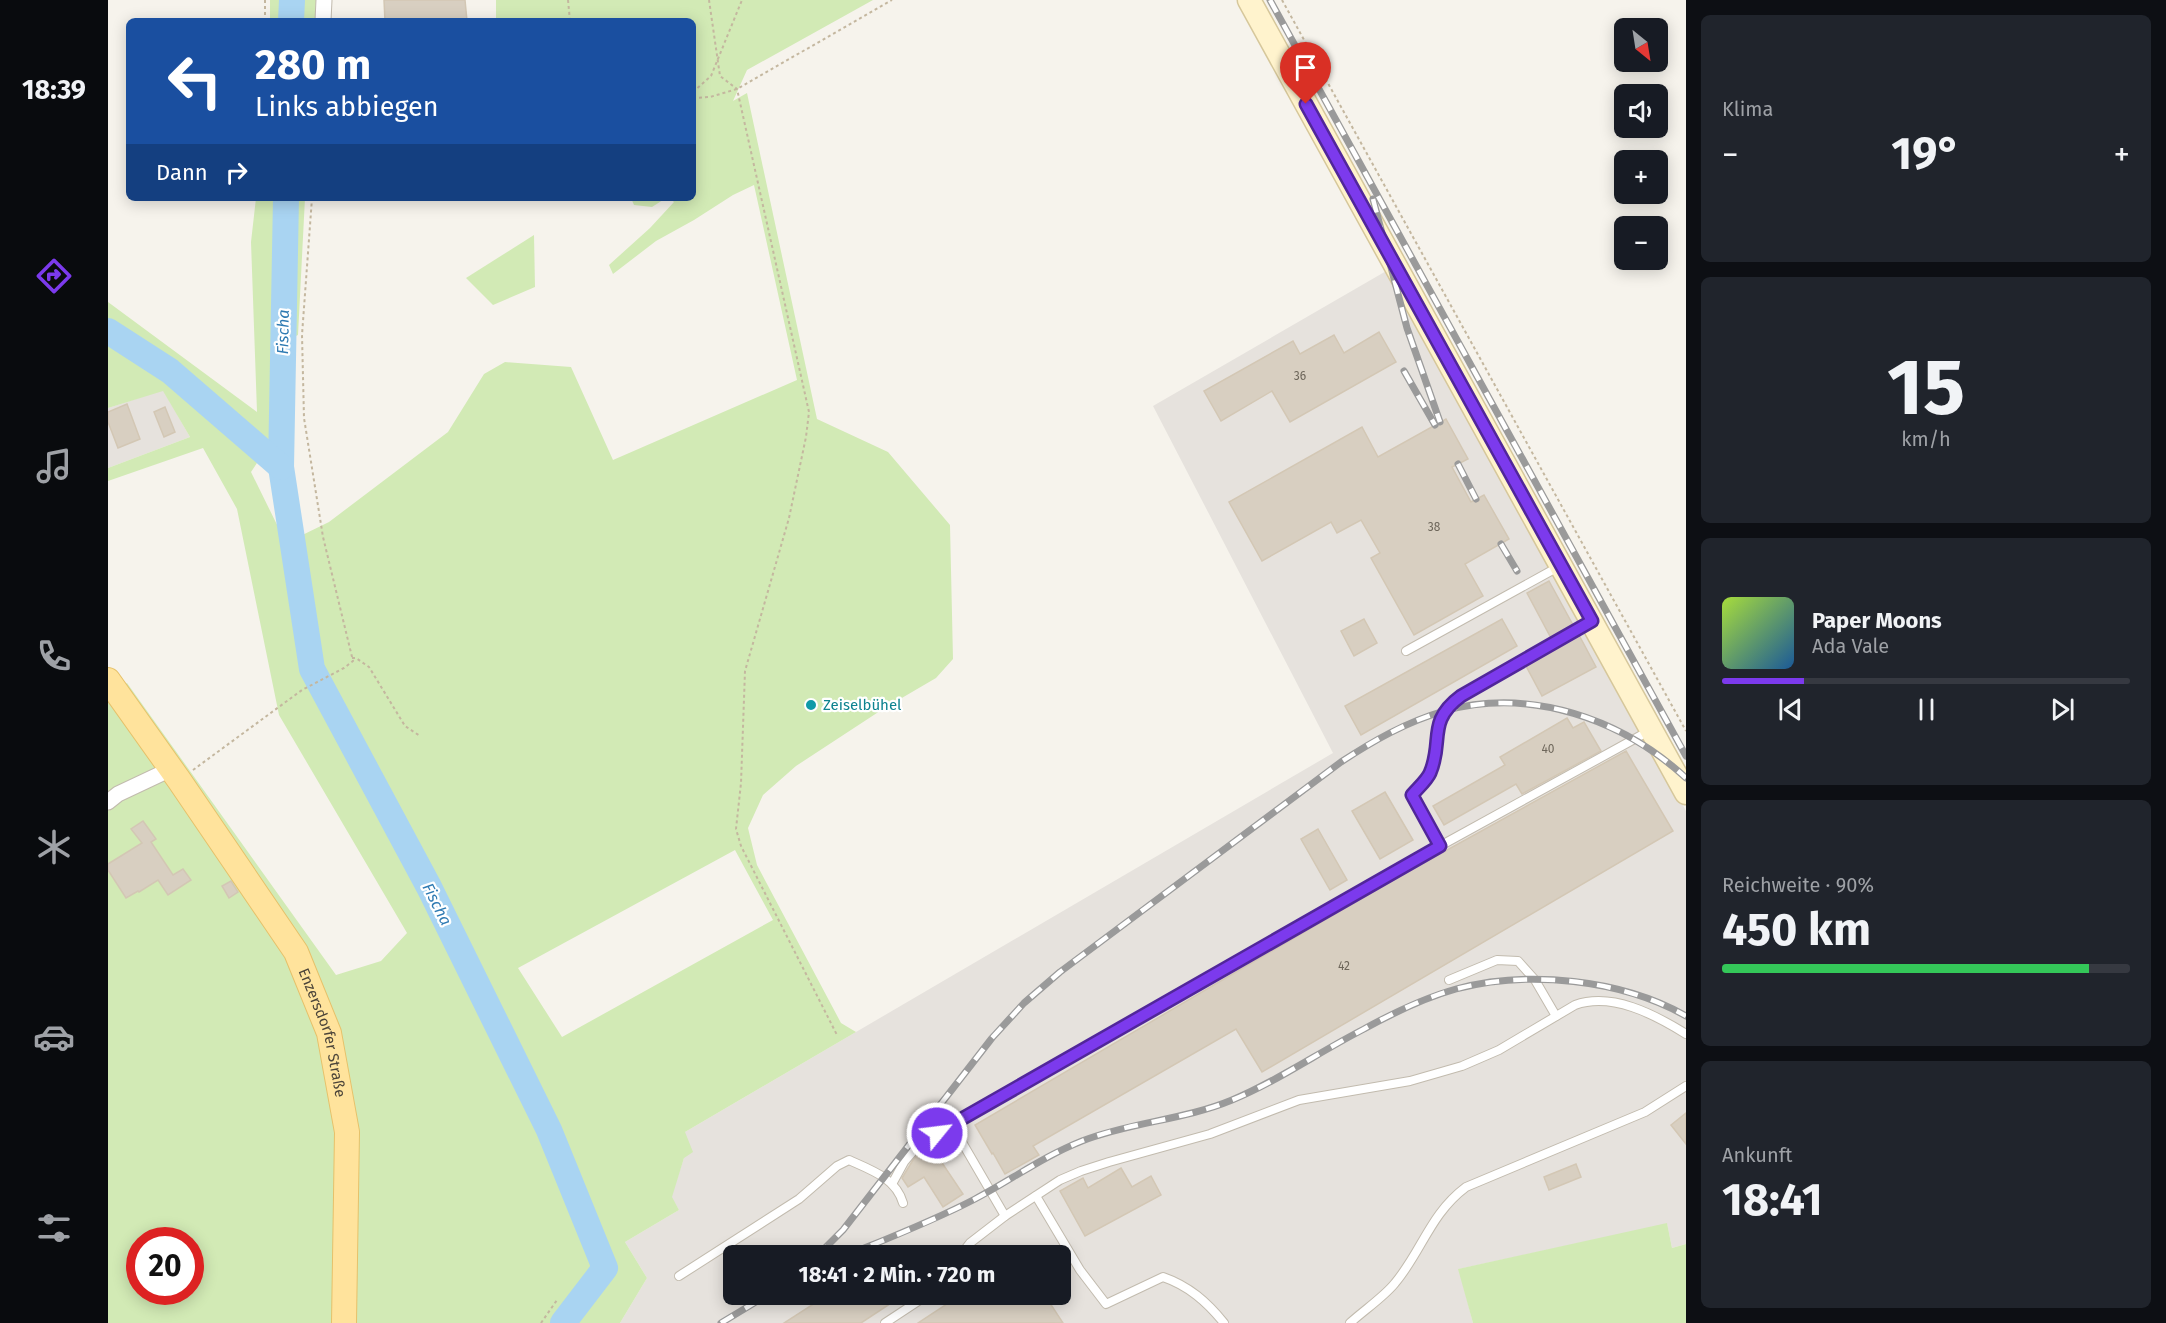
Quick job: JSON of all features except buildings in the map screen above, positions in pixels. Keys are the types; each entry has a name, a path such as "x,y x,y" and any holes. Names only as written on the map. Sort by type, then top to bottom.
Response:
{"main road":[{"path":"1249,0 1686,793"},
{"name":"Enzersdorfer Straße","path":"108,680 179,775 296,952 329,1033 347,1132 345,1323"}],"street":[{"path":"323,18 324,0"},
{"path":"108,802 118,795 179,775"}],"lane":[{"path":"1407,651 1561,565"},
{"path":"1440,846 1412,795 1430,773 1438,723 1446,711 1461,696 1592,621"},
{"path":"892,1184 904,1162 922,1141 1440,846 1651,730"},
{"path":"1449,980 1497,960 1518,961 1536,980 1556,1016"},
{"path":"969,1245 1005,1216 1060,1180 1210,1134 1299,1100 1410,1081 1462,1066 1499,1050 1586,1001 1607,1001 1643,1012 1686,1034"},
{"path":"1350,1323 1394,1286 1438,1214 1466,1187 1645,1112 1686,1086"},
{"path":"951,1125 1005,1216"},
{"path":"679,1276 799,1199 837,1166 849,1160 877,1173 892,1184 900,1192 903,1203"},
{"path":"1036,1196 1080,1270 1106,1304 1163,1277 1181,1283 1193,1292 1224,1323"},
{"path":"885,1323 912,1305"}],"path":[{"path":"264,0 265,18"},
{"path":"567,0 570,18"},
{"path":"709,0 720,76 737,89 809,412 807,437 789,518 744,670 741,783 736,829 741,846 837,1035"},
{"path":"696,89 711,76 742,0"},
{"path":"696,98 710,97 737,89 892,0"},
{"path":"1282,0 1686,732"},
{"path":"179,775 302,690 351,664 352,658 323,537 304,418 302,335 312,201"},
{"path":"352,658 357,658 369,667 405,726 420,736"},
{"path":"541,1323 557,1300"}],"shaded area":[{"path":"1388,270 1524,512 1686,811 1686,1244 1672,1248 1667,1224 1459,1269 1473,1323 620,1323 647,1278 625,1242 679,1210 671,1197 684,1158 685,1132 1333,753 1153,406"},
{"path":"163,390 190,437 108,468 108,408"}],"green space":[{"path":"270,0 316,0 315,18 270,18"},
{"path":"496,0 873,0 747,70 733,101 747,93 817,419 888,452 950,525 953,659 936,678 883,709 796,766 763,795 748,828 757,865 841,1023 856,1032 685,1132 693,1152 684,1158 672,1197 679,1210 625,1242 647,1278 620,1323 108,1323 108,697 127,683 336,975 381,961 407,933 279,715 237,509 203,448 108,481 108,468 190,437 163,391 108,408 108,302 257,412 251,242 256,201 305,201 298,335 276,345 274,437 251,472 286,543 329,522 448,432 484,374 505,362 571,367 613,460 797,380 754,185 656,241 613,274 609,265 650,228 673,201 696,201 696,18 496,18","holes":["735,850 773,920 562,1037 518,968"]},
{"path":"632,201 661,201 652,207 634,205"},
{"path":"534,235 535,287 493,305 466,278"},
{"path":"1667,1223 1672,1248 1686,1244 1686,1323 1473,1323 1458,1269"}],"waterway":[{"name":"Fischa","path":"291,18 292,0"},
{"name":"Fischa","path":"286,201 281,467 312,669 429,887 549,1130 605,1268 563,1323"},
{"name":"Fischa","path":"108,331 170,371 281,467"}],"railway":[{"path":"1270,0 1686,756"},
{"path":"1373,199 1407,328 1440,422"},
{"path":"1404,371 1435,425"},
{"path":"1458,464 1476,499"},
{"path":"1501,544 1517,571"},
{"path":"828,1245 843,1230 992,1038 1024,1003 1060,972 1341,762 1403,726 1444,711 1477,705 1510,703 1542,706 1574,713 1633,739 1661,757 1686,778"},
{"path":"872,1245 959,1207 1082,1141 1119,1129 1214,1107 1232,1100 1266,1084 1386,1017 1420,1001 1456,989 1513,980 1543,979 1574,982 1633,993 1686,1016"},
{"path":"721,1323 751,1305"}],"place":[{"name":"Zeiselbühel","path":"811,705"}],"route":[{"path":"937,1133 1440,846 1412,795 1430,773 1438,723 1452,702 1592,621 1306,104"}]}
